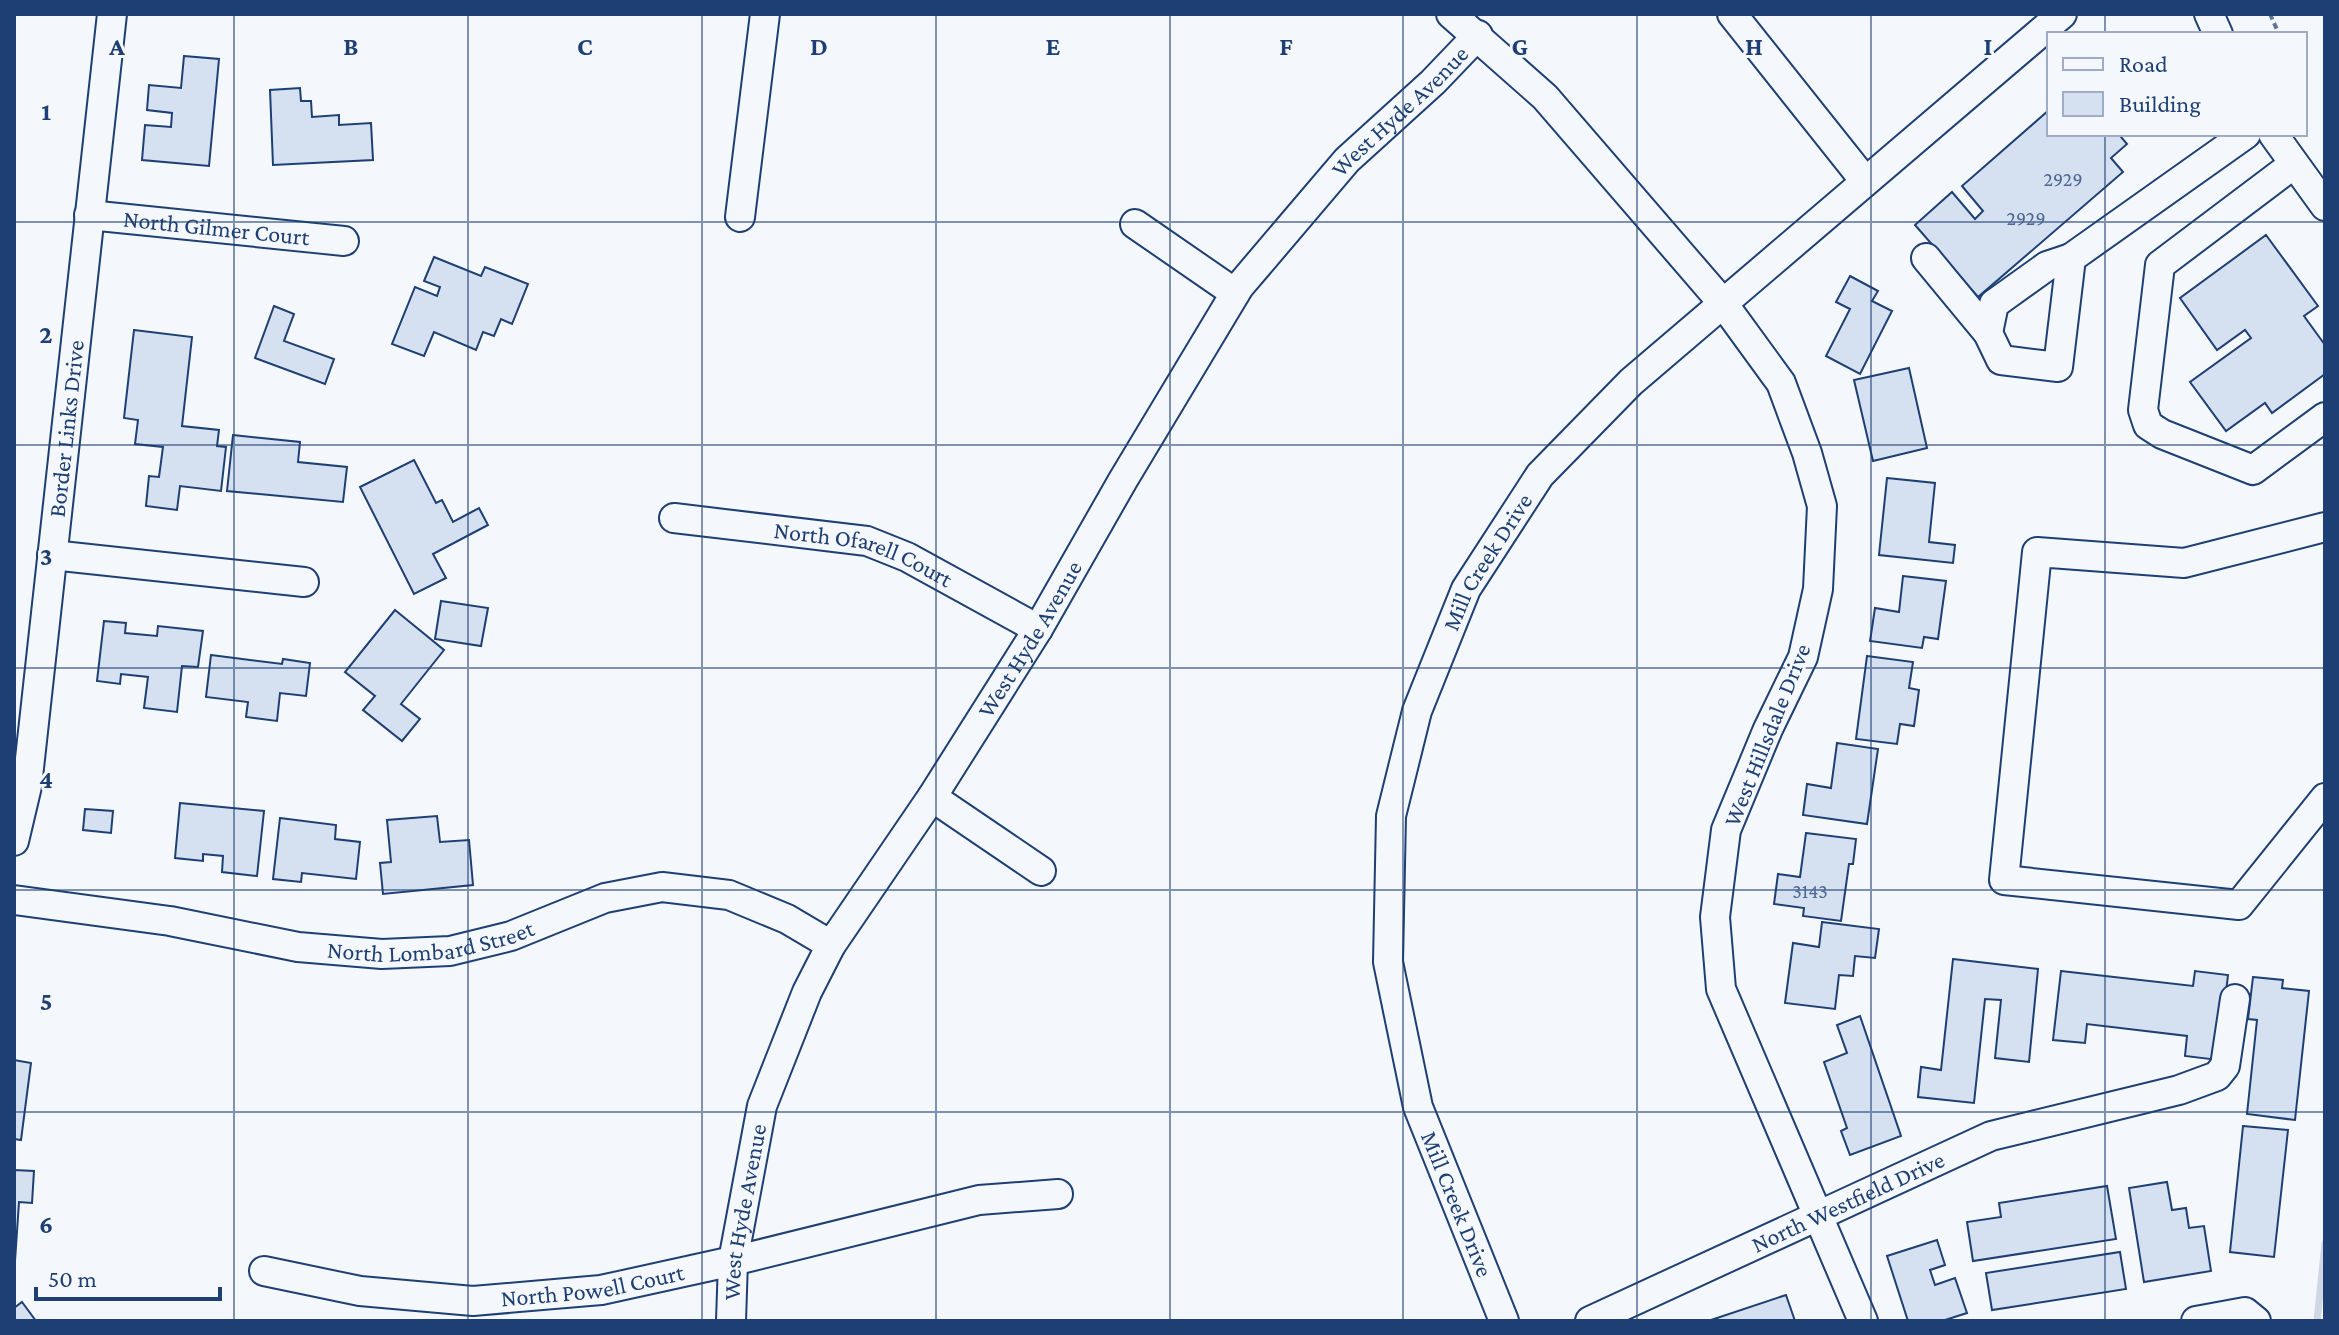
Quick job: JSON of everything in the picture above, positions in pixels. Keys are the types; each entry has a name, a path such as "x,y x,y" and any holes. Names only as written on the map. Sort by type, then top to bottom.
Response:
{"street":[{"name":"Border Links Drive","path":"14,841 27,786 112,14"},
{"path":"740,217 765,14"},
{"name":"West Hillsdale Drive","path":"1451,14 1545,97 1722,302 1781,383 1807,453 1822,506 1818,589 1803,657 1768,729 1726,830 1715,917 1721,989 1863,1321"},
{"path":"1732,14 1865,181"},
{"name":"Mill Creek Drive","path":"1504,1321 1418,1107 1388,962 1391,816 1417,711 1466,589 1540,475 1631,382 2062,14"},
{"name":"West Hyde Avenue","path":"731,1321 733,1261 762,1106 807,992 831,945 932,797 1038,629 1235,293 1347,160 1433,82 1478,35"},
{"path":"1988,333 1994,304 2047,266 2071,258 2243,136"},
{"path":"2274,136 2325,206"},
{"path":"2294,164 2160,265 2143,410 2148,425 2162,434 2253,470 2325,417"},
{"name":"North Gilmer Court","path":"89,215 344,241"},
{"path":"1135,224 1235,293"},
{"path":"1926,258 1988,333 2001,360 2058,367 2071,258"},
{"name":"North Ofarell Court","path":"674,518 867,541 907,557 1038,629"},
{"path":"2325,527 2184,563 2037,552 2004,880 2239,905 2325,798"},
{"path":"52,555 304,582"},
{"path":"932,797 1041,871"},
{"name":"North Lombard Street","path":"14,900 170,921 298,947 382,954 450,951 511,936 605,898 662,887 729,895 787,919 831,945"},
{"name":"North Westfield Drive","path":"1590,1321 1991,1136 2179,1090 2217,1076 2225,1066 2235,999"},
{"name":"North Powell Court","path":"264,1271 360,1291 473,1301 601,1290 979,1200 1058,1194"},
{"path":"2196,1321 2245,1312 2256,1321"}],"building":[{"path":"184,56 219,59 209,166 142,160 145,125 171,127 172,113 147,110 149,85 181,88"},
{"path":"300,88 301,101 311,101 312,117 339,115 339,125 371,123 373,160 273,165 270,90"},
{"path":"2047,112 2047,136 2122,136 2127,144 2111,158 2123,172 1978,297 1915,225 1952,192 1975,219 1983,211 1962,186"},
{"path":"2266,235 2318,306 2304,316 2325,345 2325,374 2272,413 2265,403 2226,431 2190,382 2251,338 2245,330 2217,350 2180,298"},
{"path":"434,257 481,276 485,267 528,284 512,324 501,319 494,336 483,332 476,350 434,332 424,356 392,344 415,287 437,296 440,287 424,281"},
{"path":"1850,276 1878,291 1872,301 1892,311 1860,374 1826,356 1850,309 1836,302"},
{"path":"274,306 294,314 284,341 334,359 325,384 255,358"},
{"path":"134,330 192,337 182,426 219,430 217,446 226,447 221,491 180,486 177,510 146,506 149,476 159,477 163,447 135,444 138,420 124,418"},
{"path":"1909,368 1927,448 1873,461 1854,380"},
{"path":"233,435 300,442 298,462 347,467 343,502 227,491"},
{"path":"414,460 436,503 442,500 453,522 479,508 488,525 433,554 446,578 414,594 360,487"},
{"path":"1887,478 1935,483 1929,542 1955,545 1953,563 1879,555"},
{"path":"1903,576 1946,581 1938,639 1924,637 1922,648 1870,641 1875,608 1899,612"},
{"path":"441,601 488,608 481,646 435,639"},
{"path":"395,610 444,650 401,704 420,719 402,741 363,710 375,696 345,672"},
{"path":"104,621 126,623 125,633 157,636 158,626 203,631 198,667 182,666 177,712 144,708 148,677 121,674 120,684 97,681"},
{"path":"211,655 282,664 283,659 310,663 306,696 280,693 277,721 246,717 248,702 206,697"},
{"path":"1867,656 1913,662 1909,688 1919,690 1914,726 1900,724 1897,744 1856,739"},
{"path":"1837,743 1878,749 1867,824 1803,815 1807,784 1831,788"},
{"path":"180,803 264,811 257,876 222,872 223,856 203,854 203,861 175,858"},
{"path":"85,809 113,811 111,833 83,830"},
{"path":"437,816 440,842 469,840 473,885 383,894 380,863 391,862 387,820"},
{"path":"280,818 336,825 335,839 360,842 356,879 302,873 301,882 273,879"},
{"path":"1806,833 1856,839 1841,921 1803,916 1804,908 1774,904 1778,874 1800,877"},
{"path":"1822,922 1879,929 1875,958 1855,956 1853,976 1839,975 1835,1009 1785,1003 1793,943 1819,947"},
{"path":"1953,959 2038,969 2029,1062 1995,1058 2001,1000 1985,999 1974,1103 1918,1097 1921,1067 1941,1070"},
{"path":"2061,971 2193,986 2195,971 2228,975 2218,1060 2185,1056 2187,1036 2087,1024 2085,1043 2053,1040"},
{"path":"2253,977 2283,980 2282,988 2309,991 2295,1120 2247,1114 2257,1020 2248,1019"},
{"path":"1860,1016 1901,1136 1850,1155 1841,1131 1847,1128 1824,1062 1847,1053 1837,1025"},
{"path":"14,1060 31,1063 21,1140 14,1139"},
{"path":"2243,1126 2288,1130 2274,1257 2230,1252"},
{"path":"14,1170 34,1171 32,1203 19,1202 14,1276"},
{"path":"2167,1182 2172,1210 2186,1208 2189,1228 2204,1226 2211,1271 2144,1282 2129,1188"},
{"path":"2107,1186 2116,1239 1973,1261 1967,1222 2001,1217 1999,1203"},
{"path":"1937,1240 1945,1265 1930,1270 1935,1285 1955,1278 1967,1313 1942,1321 1908,1321 1887,1256"},
{"path":"2120,1252 2126,1289 1992,1310 1986,1273"},
{"path":"1786,1295 1795,1321 1708,1321"},
{"path":"22,1302 36,1321 14,1321 14,1308"}],"waterway":[{"path":"2317,1321 2325,1243"}]}
